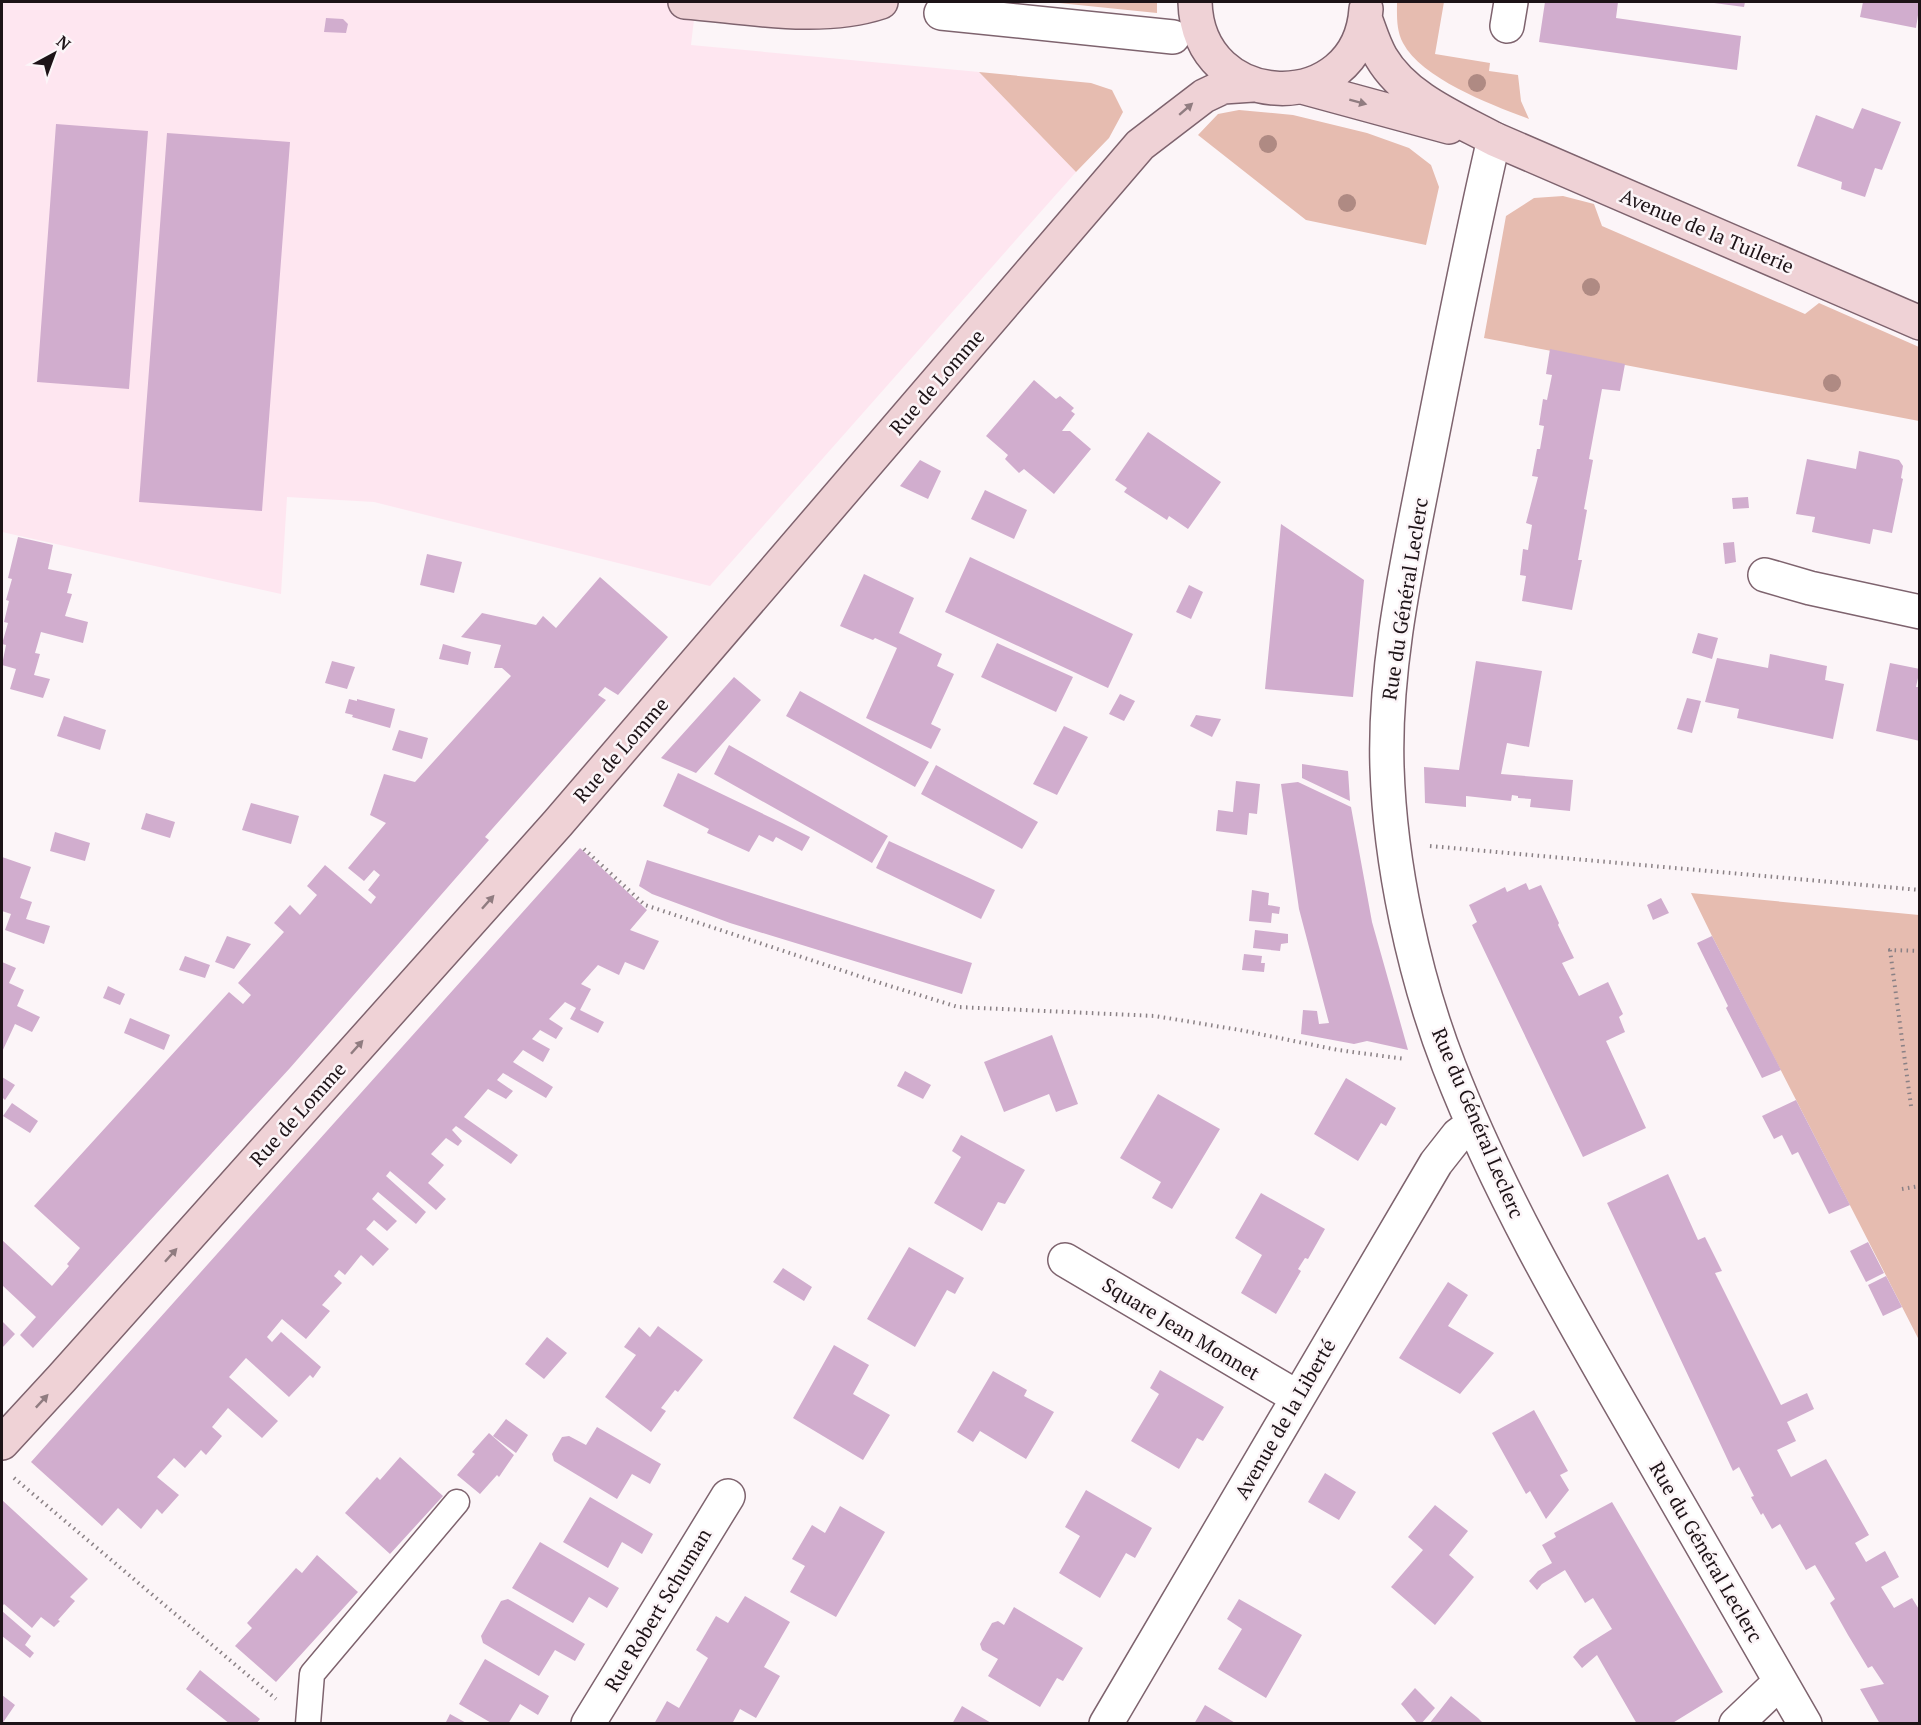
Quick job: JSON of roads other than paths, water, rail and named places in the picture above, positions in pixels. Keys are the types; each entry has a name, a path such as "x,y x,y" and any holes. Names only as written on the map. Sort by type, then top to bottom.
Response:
{"main road":[{"path":"685,2 821,12 860,8 881,2"},
{"path":"1194,4 1200,33 1212,55 1230,73 1253,85 1277,90 1302,87 1324,78 1343,62 1358,42 1366,10"},
{"name":"Avenue de la Tuilerie","path":"1366,10 1381,57 1392,73 1412,91 1445,112 1494,139 1920,323"},
{"name":"Rue de Lomme","path":"2,1443 62,1379 558,823 1140,145 1213,90 1234,85 1253,85"},
{"name":"Avenue de la Tuilerie","path":"1302,87 1494,139"}],"street":[{"path":"941,13 1173,37"},
{"name":"Rue du Général Leclerc","path":"1494,139 1452,332 1399,612 1389,699 1387,771 1395,843 1413,945 1432,1017 1448,1064 1473,1124 1531,1245 1805,1724"},
{"path":"1764,575 1810,588 1920,612"},
{"name":"Avenue de la Liberté","path":"1106,1724 1436,1163 1458,1135 1473,1124"},
{"name":"Square Jean Monnet","path":"1065,1260 1297,1397"},
{"name":"Rue Robert Schuman","path":"588,1724 728,1496"},
{"path":"1736,1724 1780,1682"}],"lane":[{"path":"308,1724 312,1674 457,1502"}]}
